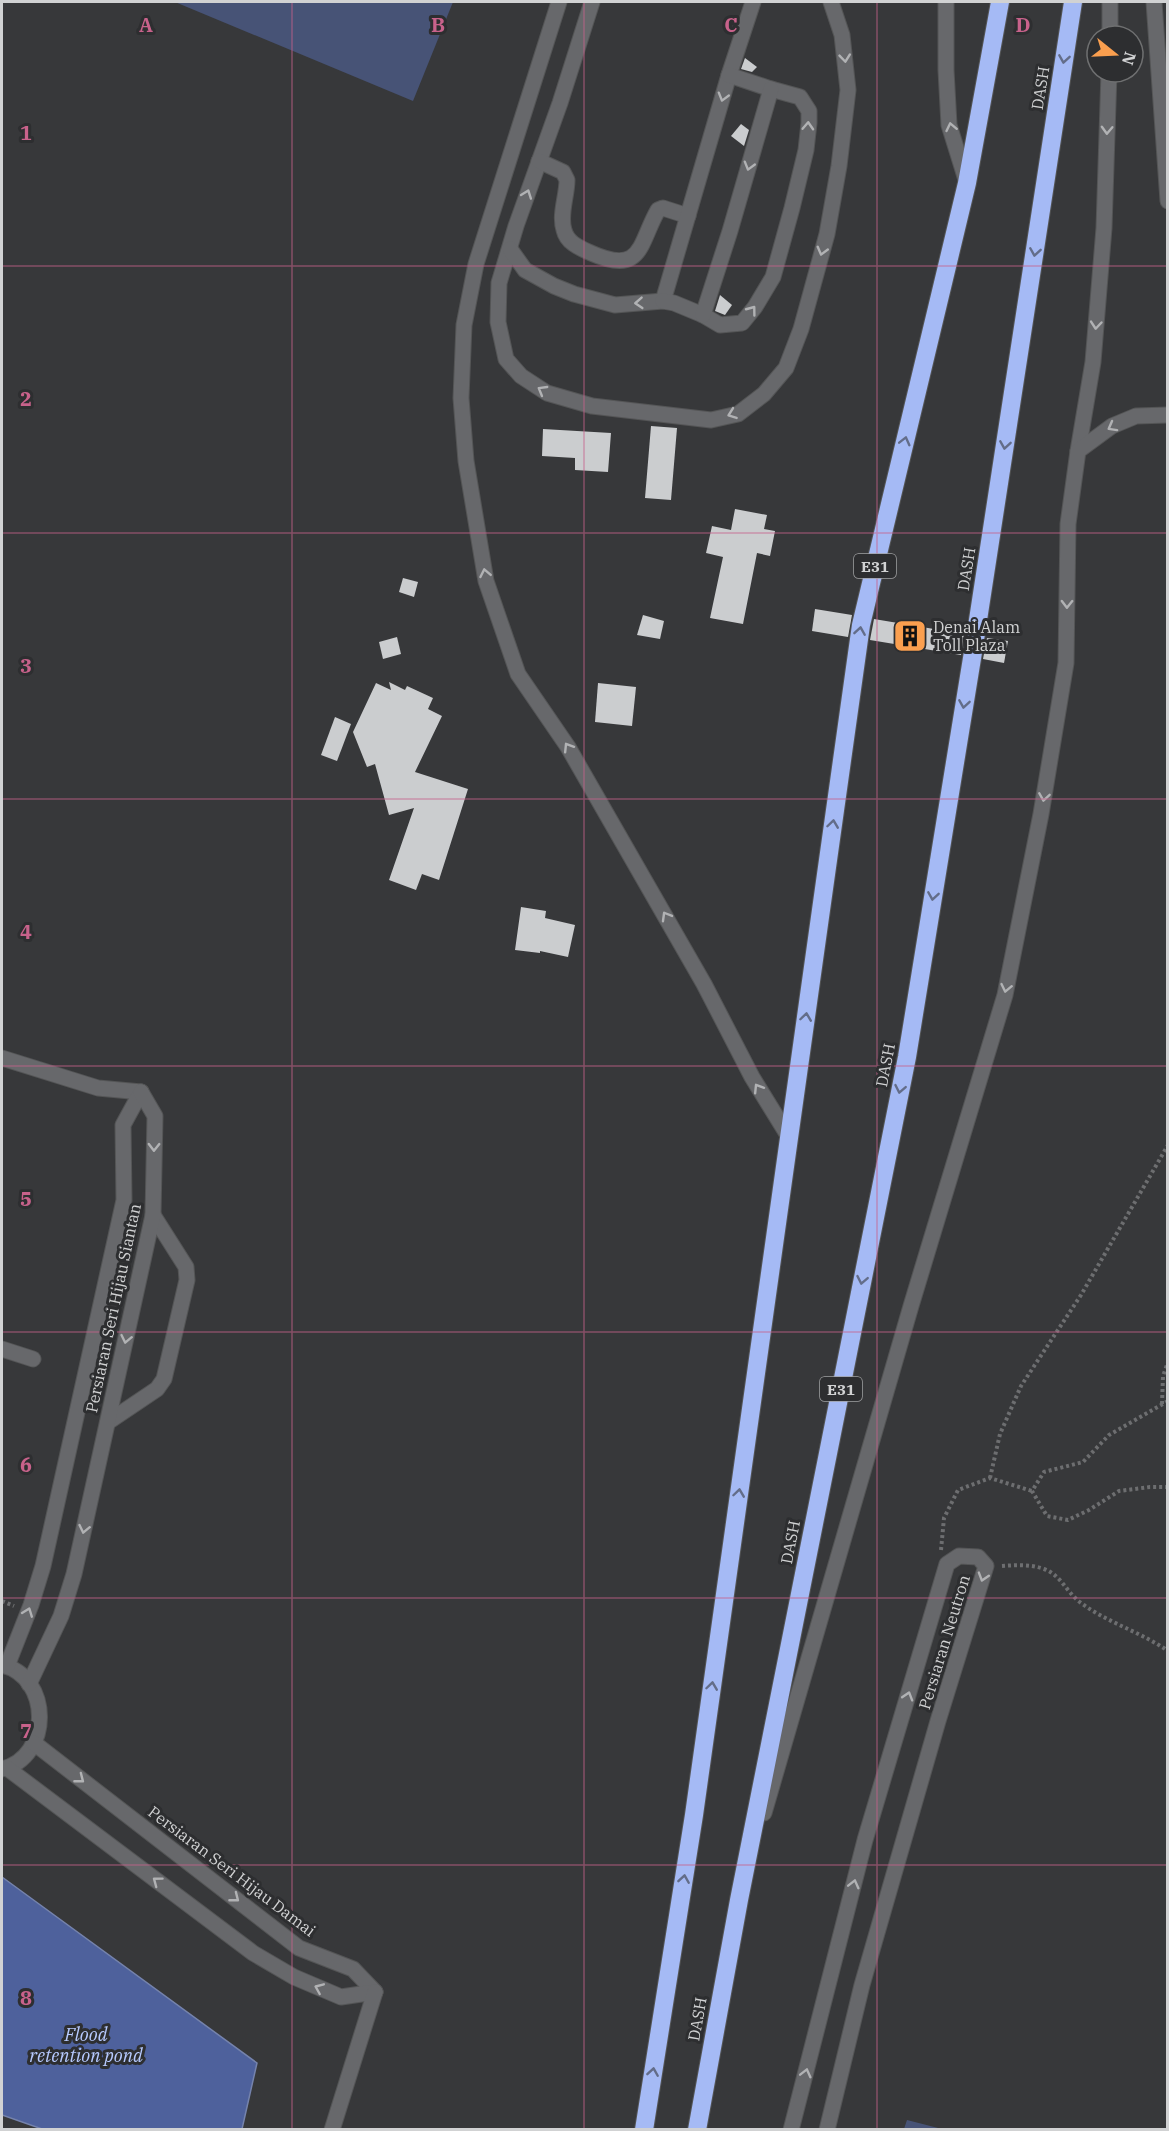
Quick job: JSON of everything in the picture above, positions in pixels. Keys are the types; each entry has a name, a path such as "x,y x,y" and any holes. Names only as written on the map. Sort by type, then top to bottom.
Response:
{"highway":[{"name":"E31","path":"644,2130 694,1815 861,625 967,183 1000,2"},
{"name":"DASH","path":"697,2130 739,1900 907,1057 974,646 1073,2"}],"street":[{"path":"559,2 476,264 464,325 461,398 466,461 486,580 518,674 574,757 704,984 752,1077 789,1137"},
{"path":"592,2 499,283 498,322 506,358 521,376 547,393 592,406 711,420 738,414 764,393 786,368 801,329 827,234 839,166 848,90 842,35 831,2"},
{"path":"663,301 729,75 753,2"},
{"path":"946,2 949,125 967,183"},
{"path":"1110,2 1110,24"},
{"path":"1154,2 1167,201"},
{"path":"510,249 525,270 554,286 597,302 615,305 663,301 703,315 720,325 742,323 755,307 773,277 804,160 809,111 800,97 729,75"},
{"path":"739,1900 911,1306 1005,995 1041,814 1066,663 1068,524 1093,362 1104,228 1109,84"},
{"path":"703,315 771,89"},
{"path":"539,161 563,172 567,180 563,228 567,240 599,257 617,261 629,260 641,248 658,210 663,208 688,216"},
{"path":"492,219 516,226"},
{"path":"1078,451 1112,426 1136,416 1167,416"},
{"path":"2,1058 98,1088 141,1092"},
{"name":"Persiaran Seri Hijau Siantan","path":"29,1684 61,1617 71,1585 153,1215 155,1116 141,1092"},
{"name":"Persiaran Seri Hijau Siantan","path":"4,1666 31,1605 43,1566 124,1200 123,1125 141,1092"},
{"path":"108,1422 157,1389 164,1379 188,1280 186,1267 153,1215"},
{"path":"2,1349 33,1359"},
{"name":"Persiaran Neutron","path":"791,2130 865,1840 947,1564 959,1556 978,1557 986,1566 938,1721 862,1985 827,2130"},
{"path":"4,1666 22,1676 33,1690 40,1707 40,1725 34,1743 23,1758 4,1769 254,1953 294,1977 341,1997 375,1992 332,2130"},
{"name":"Persiaran Seri Hijau Damai","path":"34,1743 299,1947 353,1969 375,1992"}],"path":[{"path":"990,1478 1000,1434 1022,1386 1081,1295 1167,1145"},
{"path":"1162,1404 1163,1377 1167,1362"},
{"path":"1032,1491 1044,1472 1083,1462 1109,1435 1167,1401"},
{"path":"947,1564 940,1547 944,1518 958,1490 990,1478 1032,1491 1047,1516 1068,1520 1119,1491 1167,1487"},
{"path":"986,1566 1023,1565 1046,1569 1064,1583 1072,1597 1098,1615 1130,1629 1167,1651"},
{"path":"2,1601 14,1605"}],"shaded area":[{"path":"175,2 453,2 413,101"},
{"path":"907,2120 942,2129 904,2129"}],"water":[{"name":"Flood retention pond","path":"2,1877 257,2063 242,2129 42,2129 2,2115"}],"building":[{"path":"745,58 757,67 752,72 741,69"},
{"path":"741,124 749,130 744,146 731,136"},
{"path":"720,295 732,305 725,315 715,311"},
{"path":"651,426 677,428 671,500 645,498"},
{"path":"543,429 611,433 608,472 575,470 575,458 542,456"},
{"path":"735,509 767,515 764,529 775,531 770,556 757,553 743,624 710,618 723,557 706,553 712,526 731,530"},
{"path":"403,578 418,582 414,597 399,592"},
{"path":"815,609 852,615 848,637 812,631"},
{"path":"643,615 664,621 660,639 637,635"},
{"path":"874,619 964,634 961,655 870,640"},
{"path":"397,637 401,654 383,659 379,642"},
{"path":"987,638 1008,641 1004,663 983,659"},
{"path":"389,682 405,690 407,686 433,698 428,709 442,716 415,772 468,789 439,880 422,874 416,890 389,880 414,808 389,815 375,764 367,767 353,732 376,683 391,690"},
{"path":"598,683 636,687 632,726 595,722"},
{"path":"335,717 351,724 337,761 321,755"},
{"path":"521,907 546,911 545,918 575,925 568,957 540,951 540,953 515,950"}],"place":[{"name":"Denai Alam Toll Plaza","path":"910,636"}]}
